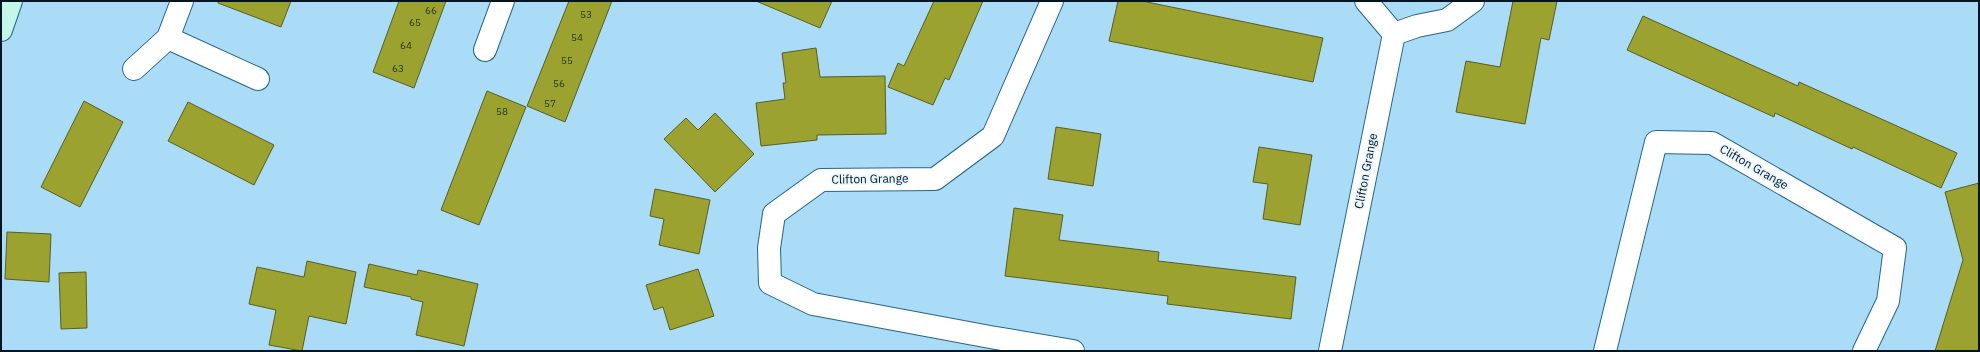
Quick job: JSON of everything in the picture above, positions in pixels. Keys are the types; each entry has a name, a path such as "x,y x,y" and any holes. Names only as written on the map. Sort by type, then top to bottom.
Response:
{"street":[{"path":"134,69 168,38 182,1"},
{"path":"485,50 504,1"},
{"name":"Clifton Grange","path":"1052,1 993,136 935,179 821,180 774,214 768,248 770,283 813,304 988,344 1073,351"},
{"path":"1366,1 1394,34 1416,26 1447,20 1473,1"},
{"name":"Clifton Grange","path":"1330,351 1394,34"},
{"path":"168,38 258,79"},
{"name":"Clifton Grange","path":"1604,351 1656,142 1712,143 1896,248 1888,301 1864,351"}],"building":[{"path":"218,1 291,1 281,27 218,3"},
{"path":"399,1 446,1 414,88 373,72"},
{"path":"569,1 612,1 565,122 527,106"},
{"path":"756,1 832,1 820,28"},
{"path":"934,1 983,1 949,80 945,78 933,105 888,87 898,63 904,66"},
{"path":"1118,1 1142,1 1323,38 1313,82 1109,41"},
{"path":"1513,1 1557,1 1549,40 1541,38 1525,124 1456,112 1466,61 1500,67"},
{"path":"1643,16 1798,86 1799,82 1957,153 1941,188 1775,113 1774,117 1627,50"},
{"path":"816,48 820,77 885,76 886,134 817,135 817,140 761,146 756,103 785,99 783,83 786,83 782,53"},
{"path":"487,91 526,107 479,225 441,210"},
{"path":"84,101 123,122 80,207 41,187"},
{"path":"188,102 274,145 254,185 168,141"},
{"path":"715,113 754,154 715,192 664,139 686,118 698,130"},
{"path":"1056,127 1101,134 1093,186 1048,179"},
{"path":"1259,147 1312,155 1300,225 1263,219 1268,184 1253,182"},
{"path":"1979,183 1979,351 1935,351 1963,260 1945,192"},
{"path":"655,189 710,200 699,254 659,245 664,219 650,216"},
{"path":"1014,208 1063,215 1059,240 1159,252 1158,261 1296,277 1291,319 1167,304 1168,296 1005,276"},
{"path":"7,232 51,234 49,282 5,279"},
{"path":"307,261 356,272 346,324 309,316 302,351 269,345 276,310 249,304 257,267 304,277"},
{"path":"369,264 417,275 418,270 478,284 464,346 416,335 423,302 411,299 411,297 364,287"},
{"path":"698,269 714,316 670,330 663,307 654,310 646,285"},
{"path":"86,272 87,328 61,329 59,273"}]}
